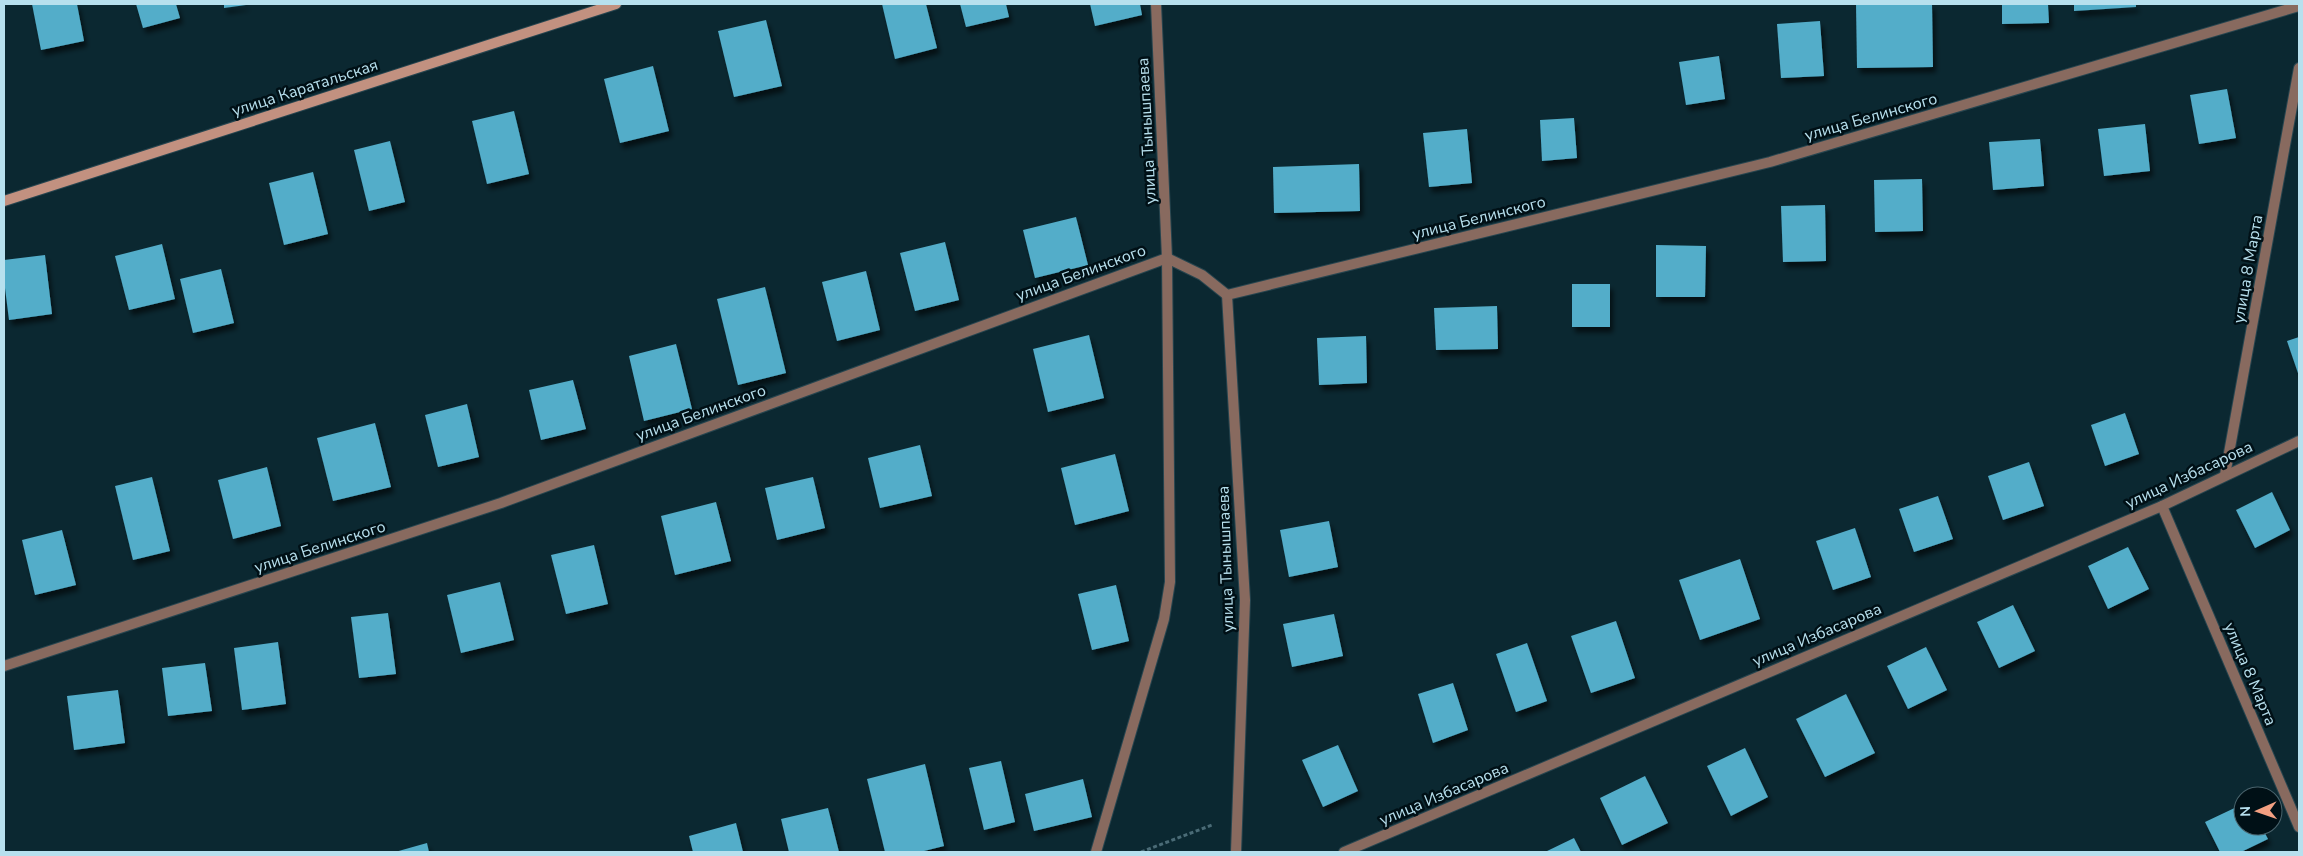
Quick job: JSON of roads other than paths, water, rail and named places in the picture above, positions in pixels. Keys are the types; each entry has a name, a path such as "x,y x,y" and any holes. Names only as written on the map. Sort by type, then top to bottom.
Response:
{"street":[{"name":"улица Каратальская","path":"4,201 616,4"},
{"name":"улица Тынышпаева","path":"1096,852 1164,619 1170,582 1167,258 1156,4"},
{"name":"улица Белинского","path":"4,666 502,503 1167,258 1202,275 1227,295 1770,162 2299,6"},
{"name":"улица 8 Марта","path":"2226,475 2299,68"},
{"name":"улица Тынышпаева","path":"1227,295 1245,600 1236,852"},
{"name":"улица Избасарова","path":"1344,852 2162,506 2299,441"},
{"name":"улица 8 Марта","path":"2162,506 2299,827"}]}
